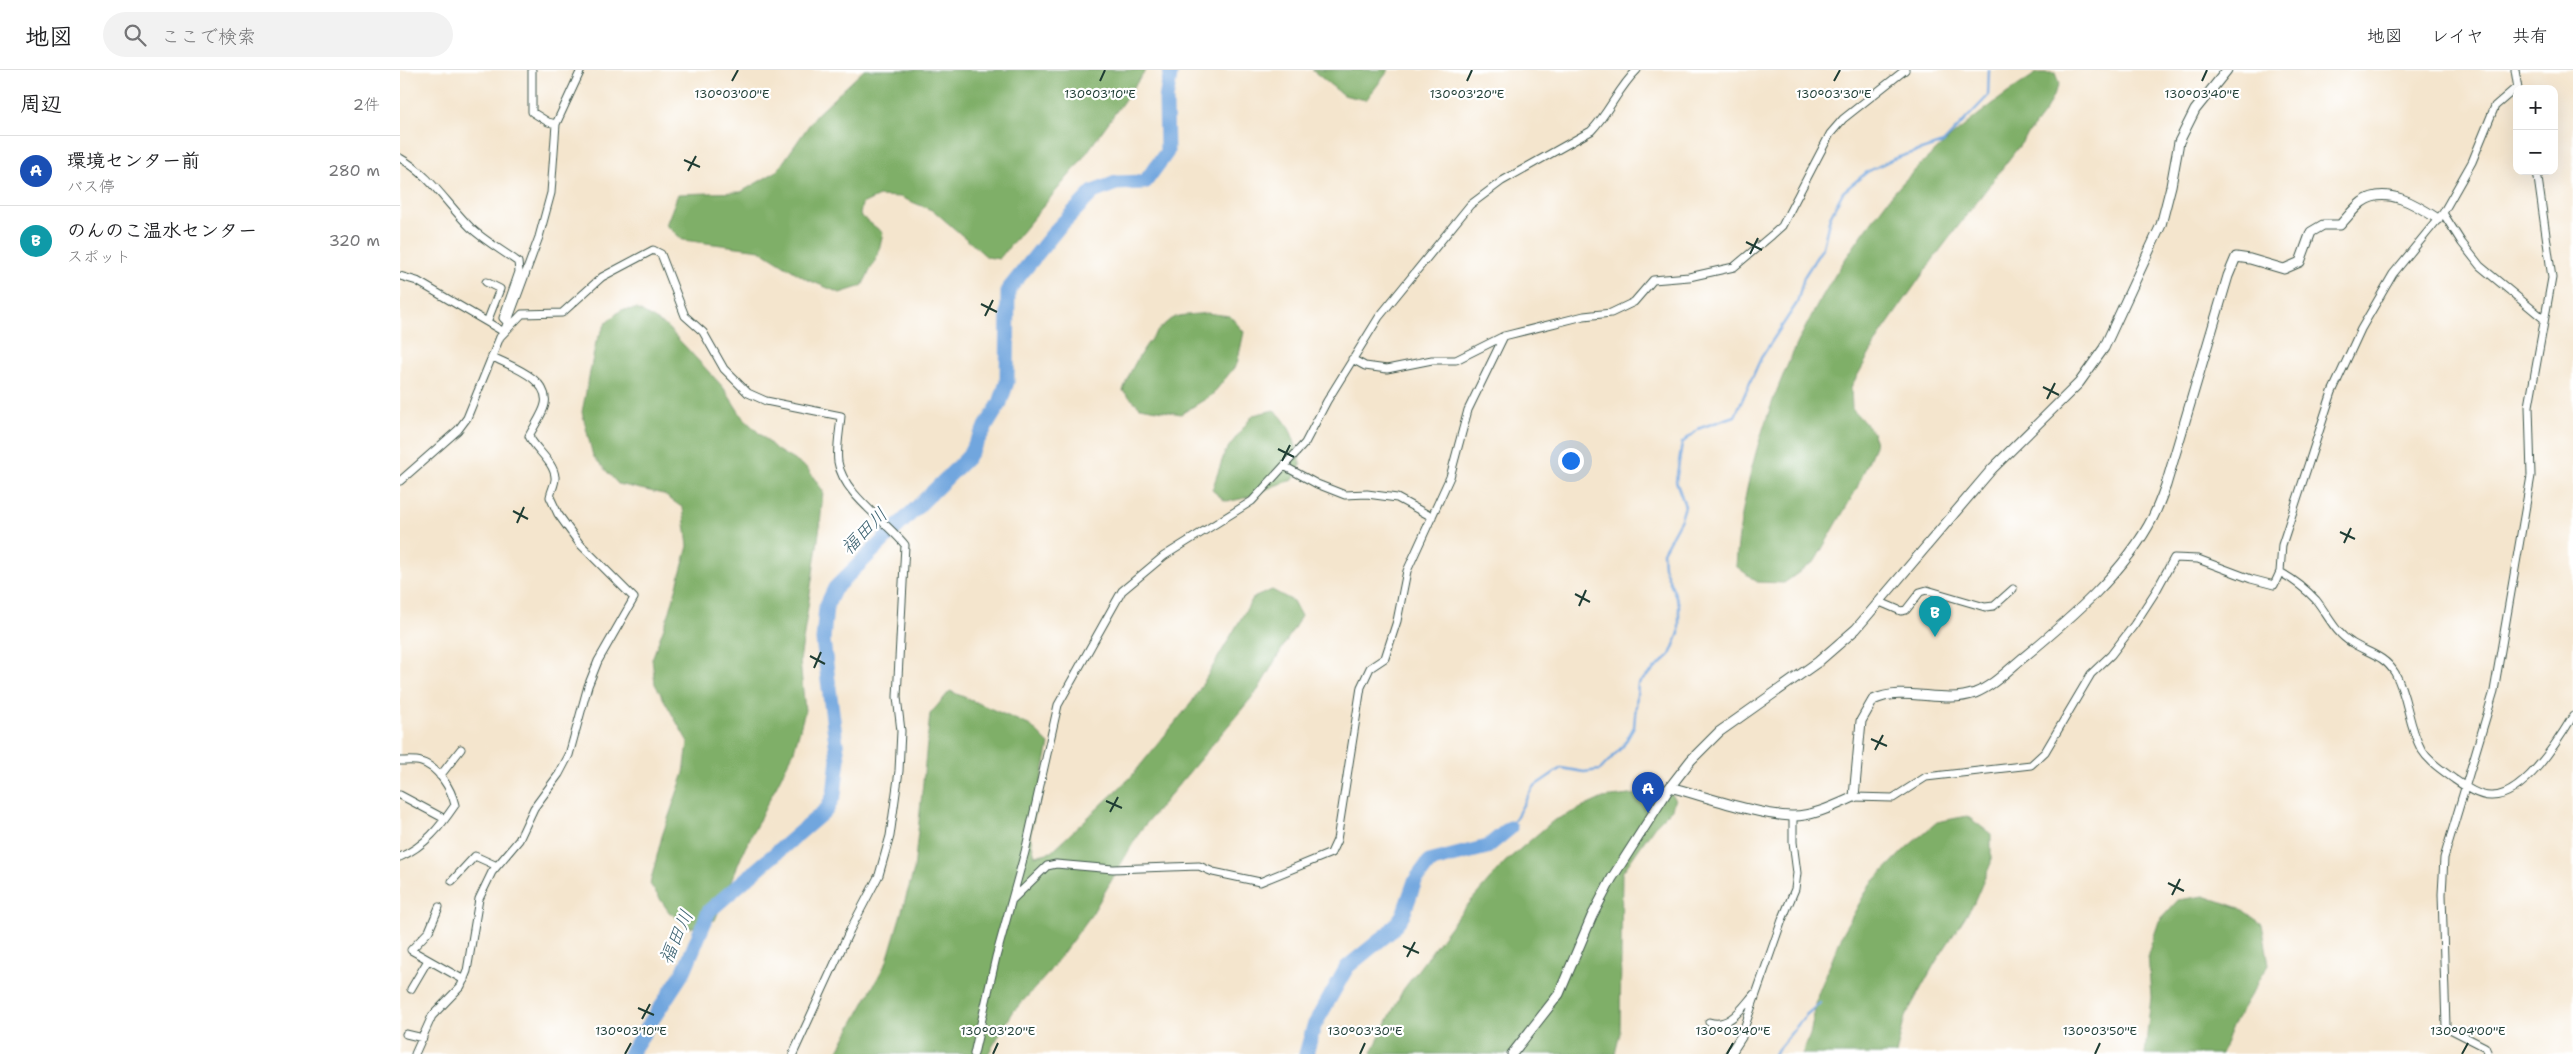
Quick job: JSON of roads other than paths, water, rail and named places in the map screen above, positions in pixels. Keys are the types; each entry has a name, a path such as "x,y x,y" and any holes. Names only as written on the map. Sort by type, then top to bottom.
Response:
{"street":[{"path":"532,70 532,112 556,124"},
{"path":"400,481 458,430 467,418 508,322 539,237 551,193 556,124 582,70"},
{"path":"974,1054 1047,761 1058,705 1122,591 1164,556 1252,501 1305,443 1327,401 1379,317 1470,205 1502,181 1590,131 1602,120 1626,80 1637,70"},
{"path":"1352,359 1365,366 1387,369 1432,360 1456,360 1504,336 1584,316 1611,313 1634,302 1653,280 1689,277 1734,267 1782,226 1830,134 1843,119 1905,70"},
{"path":"1512,1054 1559,994 1592,916 1612,878 1670,787 1691,760 1719,732 1835,648 1880,602 1992,469 2079,383 2093,365 2104,348 2161,225 2171,186 2179,142 2195,110 2227,70"},
{"path":"2515,70 2517,85"},
{"path":"1670,787 1775,814 1793,816 1830,808 1854,797 1893,798 1926,776 2031,766 2045,752 2091,674 2111,655 2134,626 2174,558 2198,559 2251,579 2274,584 2280,572 2282,545 2332,392 2361,329 2393,274 2440,216 2472,162 2494,106 2513,91"},
{"path":"401,160 416,168 432,183 473,230 518,262 519,272 503,318 508,322"},
{"path":"2488,1054 2486,1047 2446,1027 2442,894 2444,858 2494,691 2531,476 2529,406 2552,278 2538,175"},
{"path":"1854,797 1861,721 1873,700 1894,694 1950,696 1974,693 1986,687 2058,627 2114,573 2140,539 2153,517 2166,485 2228,276 2236,257 2284,269 2300,262 2311,232 2323,225 2340,225 2362,202 2377,195 2401,199 2440,216 2480,266 2544,319"},
{"path":"504,332 522,314 562,313 602,277 653,250 661,254 685,316 702,332 724,369 748,393 766,401 841,416 838,462 844,478 862,502 905,545 897,697 901,731 899,771 890,836 879,875 850,930 793,1054"},
{"path":"400,276 417,281 504,332"},
{"path":"486,282 500,289 487,322"},
{"path":"1012,901 1047,866 1056,864 1113,869 1199,866 1213,872 1260,882 1331,853 1336,840 1361,686 1370,668 1385,658 1397,620 1407,571 1450,477 1468,410 1504,336"},
{"path":"415,1054 432,1016 461,986 464,980 479,899 496,866 519,840 534,808 559,774 570,755 588,686 598,661 634,598 579,543 558,514 550,496 556,478 551,466 534,446 529,436 545,404 544,390 535,380 493,357"},
{"path":"1284,466 1317,484 1344,495 1366,494 1397,498 1432,517"},
{"path":"2280,572 2301,584 2317,602 2328,620 2352,643 2380,656 2394,673 2422,749 2438,768 2466,788 2490,797 2503,795 2514,788 2544,759 2573,716"},
{"path":"1880,602 1902,611 1906,610 1920,592 1927,590 1985,607 1994,606 2013,589"},
{"path":"440,776 461,749"},
{"path":"400,761 421,762 440,776 453,793 455,805 445,819 416,850 400,857"},
{"path":"400,795 445,819"},
{"path":"1730,1054 1741,1038 1782,920 1795,889 1797,873 1793,842 1793,816"},
{"path":"452,881 475,856 496,866"},
{"path":"439,907 429,931 411,950 464,980"},
{"path":"411,989 428,960"},
{"path":"1709,1022 1716,1025 1726,1023 1757,990"},
{"path":"406,1034 422,1038"}],"waterway":[{"name":"福田川","path":"630,1054 684,971 709,911 827,809 834,795 838,759 823,640 826,607 835,588 967,458 1000,403 1007,382 1008,290 1058,228 1093,192 1116,183 1145,182 1167,152 1166,99 1171,70"},
{"path":"1510,828 1533,787 1561,768 1584,772 1600,770 1623,746 1634,727 1638,684 1670,655 1679,633 1679,604 1664,567 1663,552 1681,519 1685,506 1676,481 1682,443 1700,428 1735,416 1761,358 1797,303 1804,277 1823,247 1830,217 1843,192 1867,172 1893,159 1943,143 1988,96 1989,70"},
{"path":"1306,1054 1314,1026 1347,967 1390,932 1403,915 1415,881 1429,862 1487,847 1510,828"},
{"path":"1774,1054 1806,1015 1820,1003"}],"place":[{"name":"のんのこ温水センター","path":"1935,637"},
{"name":"環境センター前","path":"1648,813"}]}
